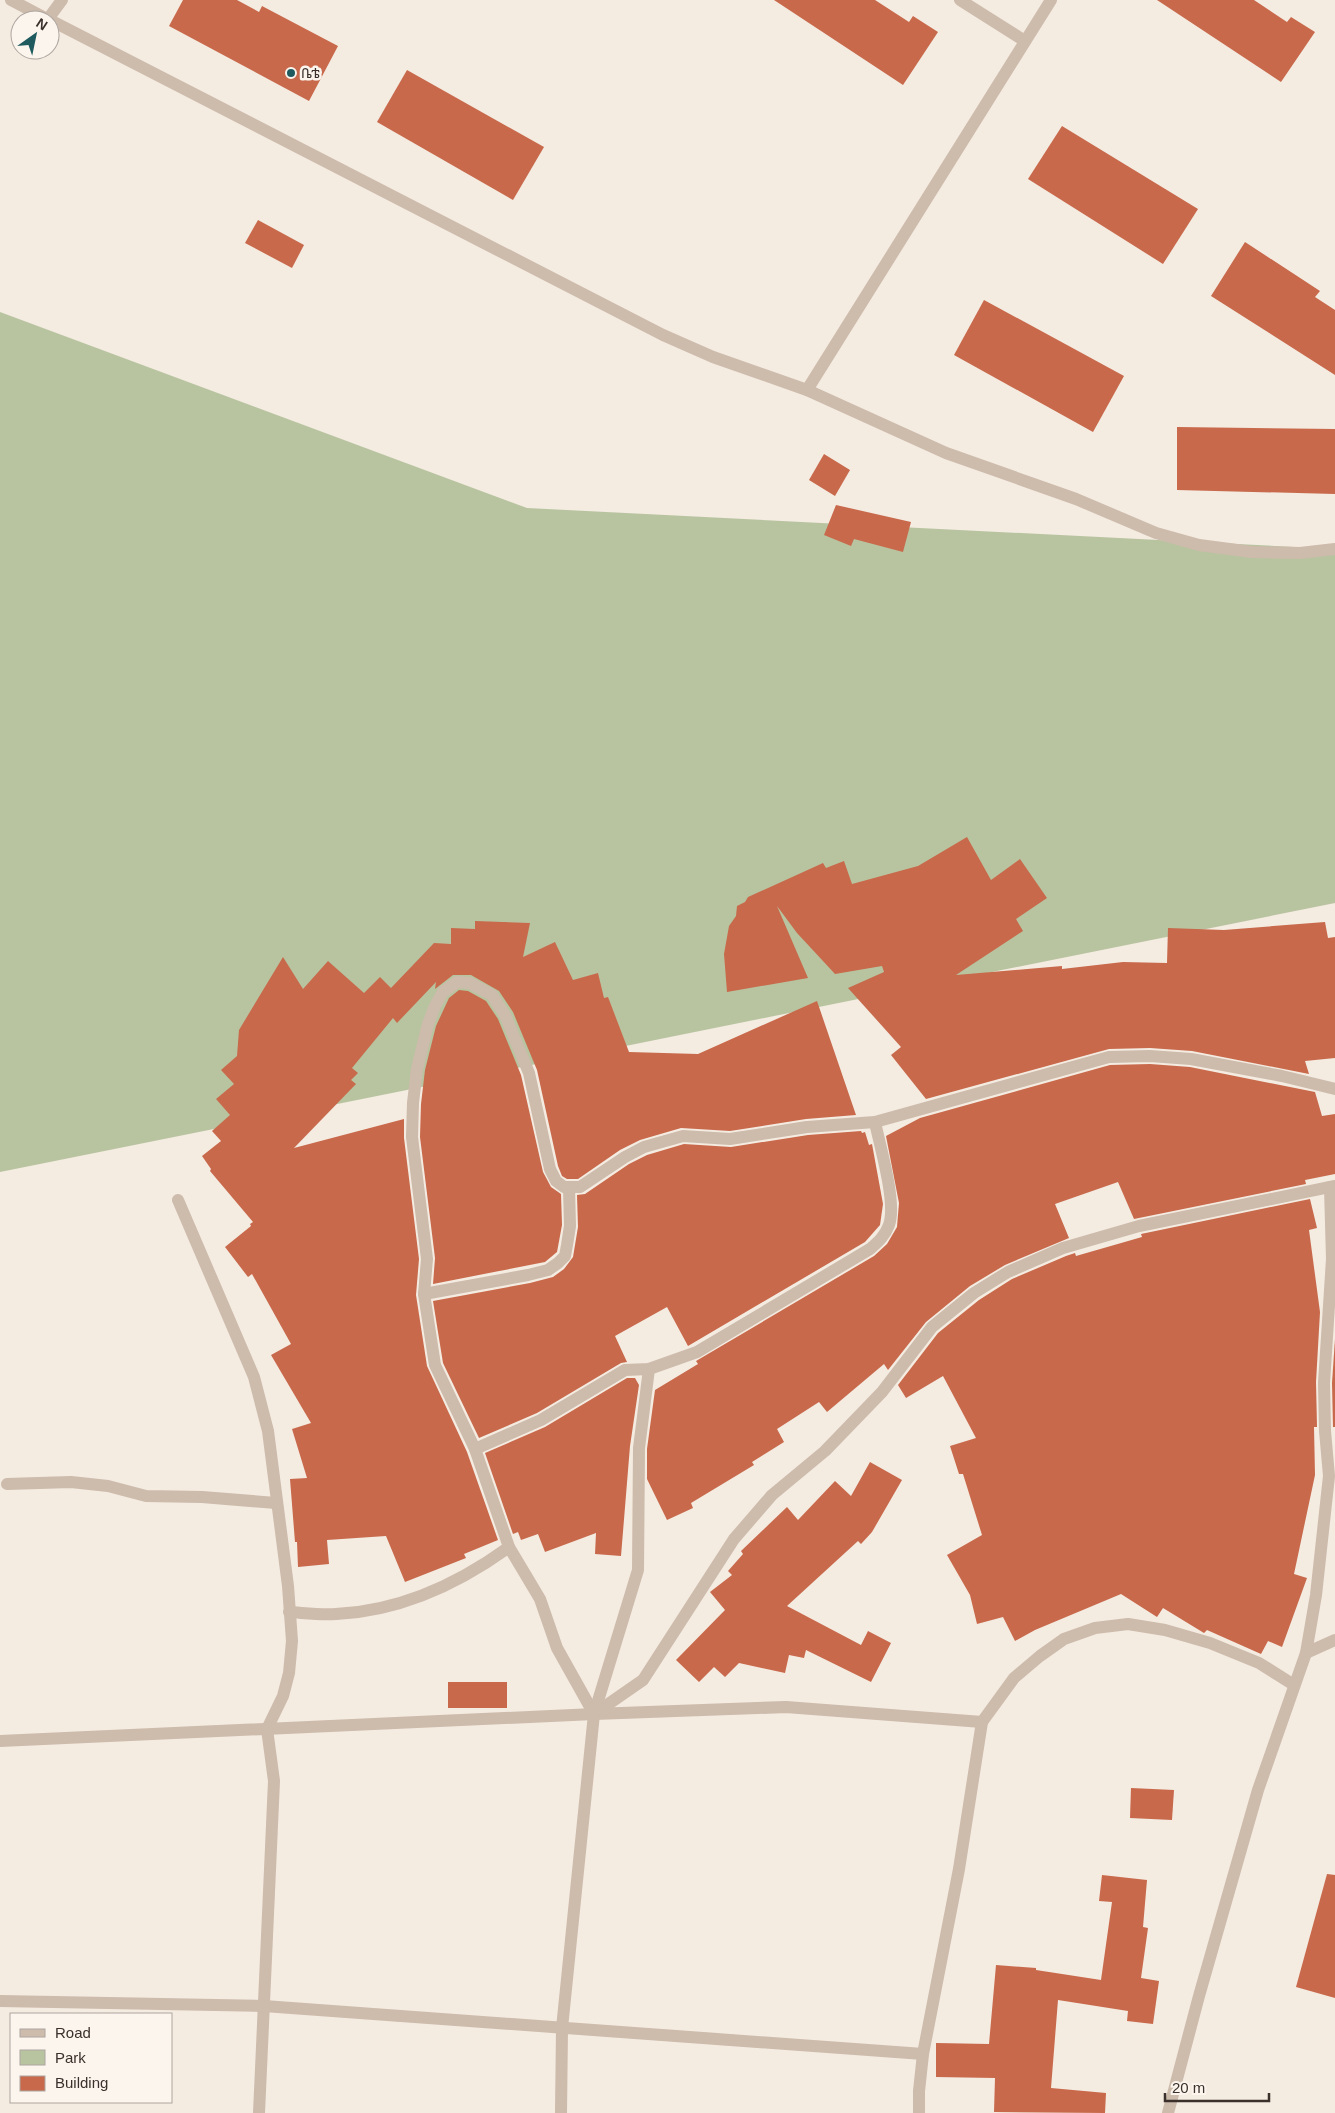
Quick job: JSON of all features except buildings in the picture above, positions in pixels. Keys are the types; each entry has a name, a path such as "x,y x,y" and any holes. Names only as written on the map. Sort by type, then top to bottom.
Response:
{"street":[{"path":"11,0 30,10"},
{"path":"960,0 1025,41"},
{"path":"807,390 1051,0"},
{"path":"60,26 663,335 713,357 807,390 946,453 1076,500 1156,533 1200,545 1252,552 1300,553 1335,550"},
{"path":"594,1714 556,1648 540,1599 509,1547 475,1449 435,1365 424,1294 428,1260 412,1137 417,1069 428,1024 443,992 457,982 470,983 492,995 505,1015 529,1074 550,1170 556,1181 569,1188 580,1187 625,1157 644,1147 683,1136 730,1139 807,1127 875,1122 1109,1057 1150,1056 1192,1059 1282,1076 1335,1089"},
{"path":"475,1449 541,1420 625,1370 649,1369 697,1352 870,1250 882,1238 889,1224 892,1208 875,1122"},
{"path":"594,1714 643,1680 734,1539 772,1495 825,1451 882,1392 932,1327 974,1293 1008,1272 1063,1248 1139,1226 1333,1186 1332,1259 1324,1383 1325,1431 1329,1476 1316,1595 1306,1653 1258,1790 1199,1996 1168,2113"},
{"path":"424,1294 528,1275 548,1270 558,1263 565,1256 568,1245 570,1226 569,1188"},
{"path":"178,1200 254,1377 268,1431 288,1586 292,1641 289,1674 283,1696 267,1729 274,1781 258,2113"},
{"path":"561,2113 562,2028 594,1714 638,1570 639,1448 649,1369"},
{"path":"7,1484 71,1482 108,1486 146,1496 202,1497 276,1503"},
{"path":"290,1612 335,1614 379,1609 432,1591 480,1567 509,1547"},
{"path":"919,2113 923,2054 959,1868 982,1722 1014,1678 1064,1639 1095,1628 1128,1624 1166,1630 1210,1643 1259,1663 1294,1685"},
{"path":"1306,1653 1335,1640"},
{"path":"0,1741 786,1707 982,1722"},
{"path":"0,2001 264,2006 923,2054"}],"green space":[{"path":"0,312 527,508 1335,549 1335,903 0,1172"}],"place":[{"name":"ቤቴ","path":"291,73"}]}
